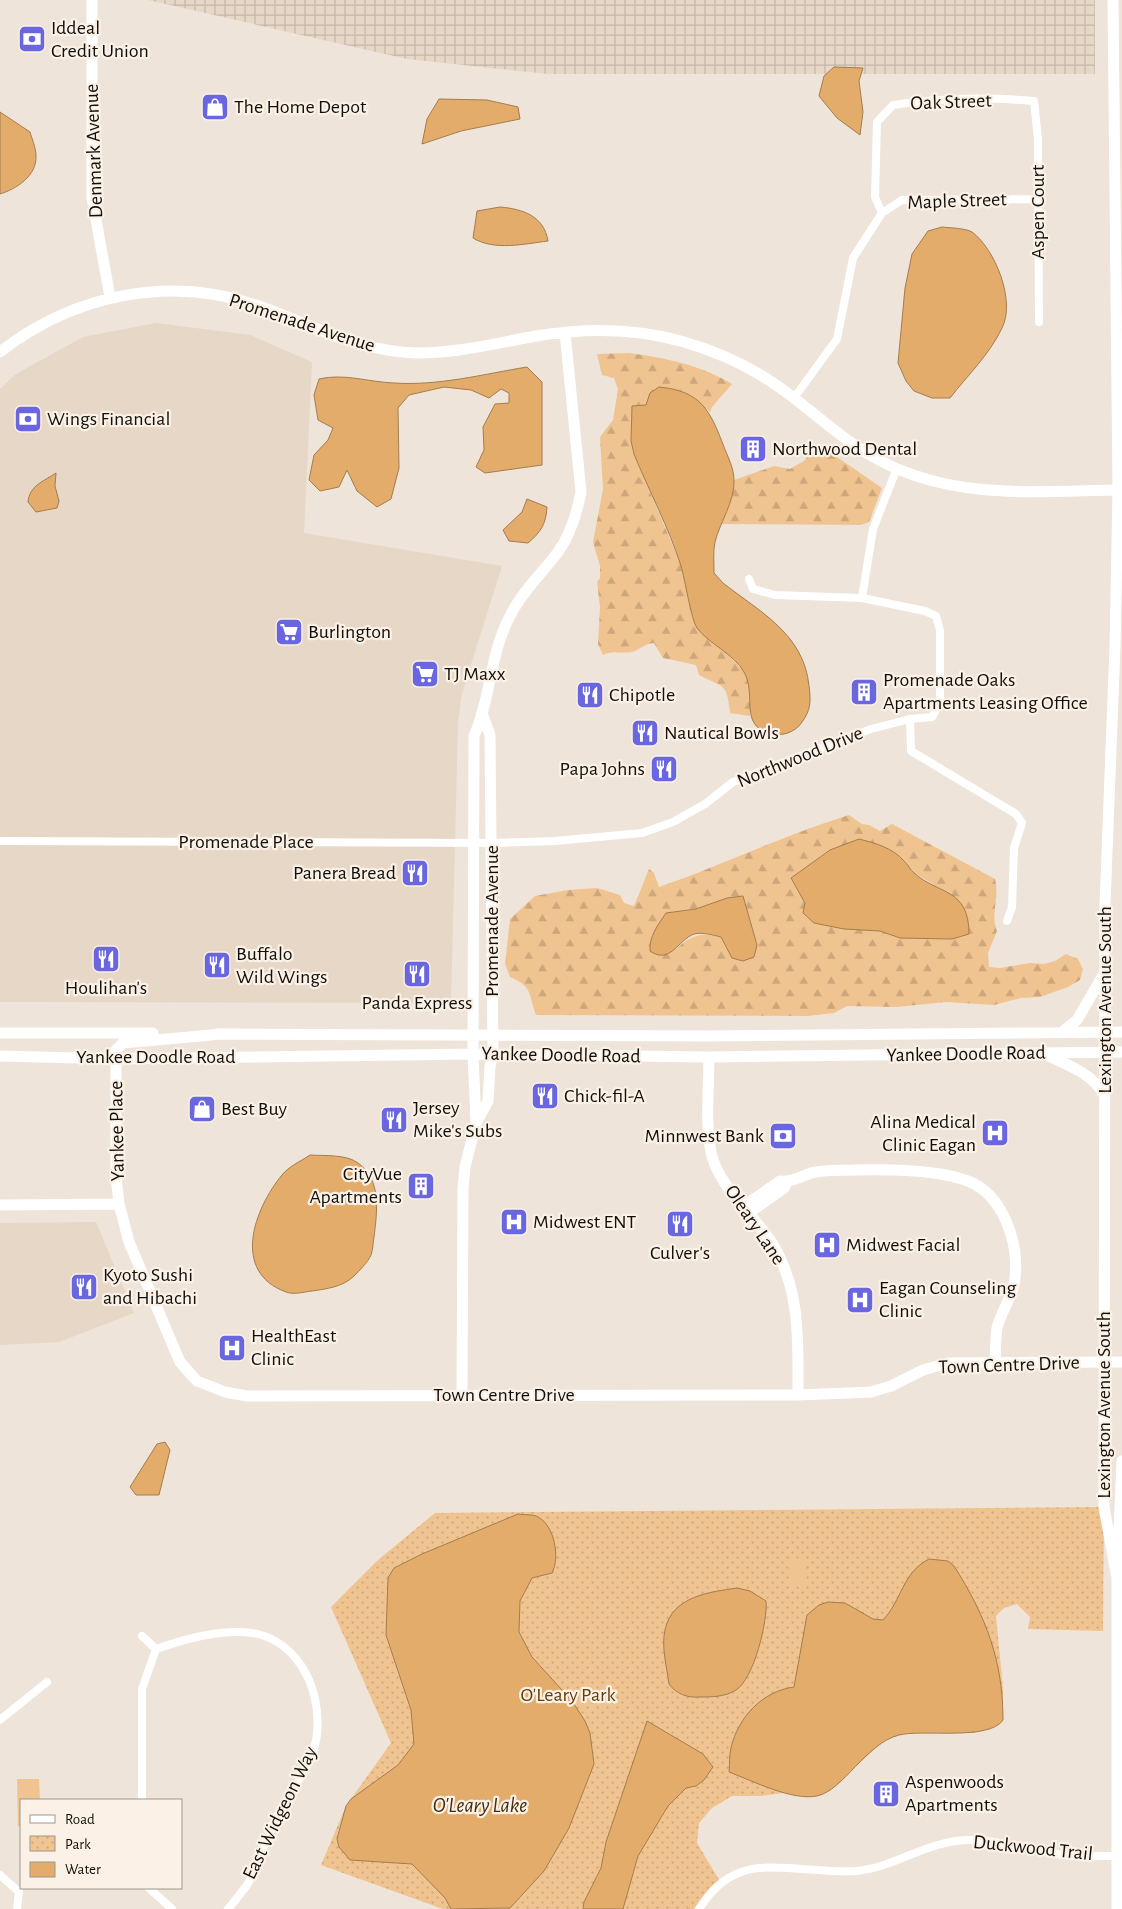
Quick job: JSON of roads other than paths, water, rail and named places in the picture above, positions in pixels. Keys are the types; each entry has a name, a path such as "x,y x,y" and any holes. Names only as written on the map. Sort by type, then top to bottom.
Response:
{"street":[{"name":"Denmark Avenue","path":"92,0 91,186 95,223 110,297"},
{"name":"Lexington Avenue South","path":"1113,0 1120,490 1104,1033 1104,1507 1117,1578"},
{"name":"Oak Street","path":"882,212 875,197 877,122 893,105 912,102 971,100 1034,102"},
{"name":"Aspen Court","path":"1034,102 1038,139 1039,322"},
{"name":"Maple Street","path":"794,398 837,339 853,258 882,212 902,200 1037,199"},
{"name":"Promenade Avenue","path":"110,297 150,292 205,293 255,304 355,344 405,352 456,351 565,333 581,492 565,540 510,616 498,648 483,716 474,736 473,1054 476,1123"},
{"path":"0,352 22,335 50,320 73,309 110,297"},
{"path":"565,333 618,330 683,341 744,365 794,398 876,458 918,477 972,490 994,492 1120,490"},
{"path":"749,579 753,590 775,595 862,598 873,529 896,468"},
{"name":"Northwood Drive","path":"492,843 555,841 642,833 673,822 706,804 733,782 871,728 910,719 932,717 940,702 940,630 936,616 925,611 862,598"},
{"name":"Promenade Avenue","path":"462,1395 463,1188 465,1168 476,1123 488,1101 490,1066 493,1054 490,735 483,716"},
{"path":"910,719 911,751 1016,814 1022,823 1014,848 1012,907 1006,921"},
{"name":"Promenade Place","path":"0,841 492,843"},
{"path":"1061,1033 1077,1020 1105,972"},
{"name":"Yankee Doodle Road","path":"0,1033 709,1036 1122,1032"},
{"path":"116,1059 116,1050 124,1043 222,1034"},
{"name":"Yankee Doodle Road","path":"0,1056 116,1059 473,1054 709,1057 1122,1052"},
{"path":"1043,1053 1091,1078 1099,1084 1104,1095"},
{"name":"Oleary Lane","path":"709,1057 711,1152 719,1172 772,1243 790,1278 798,1317 798,1394"},
{"name":"Yankee Place","path":"116,1059 116,1176 119,1204"},
{"path":"746,1209 780,1181 787,1182 816,1172 856,1170 944,1174 970,1182 990,1198 1007,1222 1014,1251 1015,1277 1012,1294 997,1328 995,1363"},
{"path":"0,1205 119,1204"},
{"name":"Town Centre Drive","path":"119,1204 129,1242 176,1355 197,1381 225,1392 247,1396 798,1394 872,1392 891,1386 923,1370 948,1363 1122,1362"},
{"name":"Lexington Avenue South","path":"1117,1909 1117,1578 1122,1461"},
{"name":"East Widgeon Way","path":"156,1649 194,1637 241,1632 266,1637 285,1646 301,1662 310,1681 317,1709 317,1735 310,1759 274,1821 248,1884 228,1909"},
{"path":"142,1636 156,1649 142,1689 142,1799"},
{"path":"0,1720 47,1682"},
{"name":"Duckwood Trail","path":"699,1909 709,1894 726,1879 742,1871 761,1867 830,1873 860,1871 938,1845 966,1840 991,1841 1064,1855 1117,1856"},
{"path":"0,1875 19,1892 17,1909"},
{"path":"150,1889 172,1909"}],"water":[{"path":"834,67 863,68 859,81 863,112 860,135 837,118 819,96 824,76"},
{"path":"439,99 487,100 518,107 520,119 461,131 422,144 427,119"},
{"path":"0,112 30,132 36,156 33,170 24,181 13,189 0,194"},
{"path":"500,207 531,215 542,225 548,241 519,245 500,245 481,242 473,238 477,211"},
{"path":"942,227 972,232 988,250 1001,276 1005,290 1006,317 991,347 950,398 932,398 914,391 906,381 898,363 905,288 912,254 928,231"},
{"path":"527,367 542,382 542,465 485,473 476,467 484,450 483,427 495,404 509,403 509,393 501,389 489,398 471,390 444,387 409,395 398,408 399,468 391,499 377,507 357,491 347,470 339,487 320,491 309,480 314,455 328,440 333,428 318,420 314,395 319,379 347,377 394,383 428,383"},
{"path":"659,387 685,393 702,405 714,423 730,463 734,476 734,488 730,504 715,542 714,573 723,583 778,626 799,652 810,691 810,705 805,718 799,726 787,733 778,735 769,733 760,729 754,723 751,716 748,681 744,672 734,660 702,634 695,623 683,572 676,552 634,454 631,441 632,406 646,405 650,393"},
{"path":"56,473 55,486 59,501 57,508 36,512 28,502 31,492 38,484"},
{"path":"527,499 547,507 544,523 528,543 509,541 503,530 522,512"},
{"path":"859,839 889,849 900,856 914,873 958,900 964,908 968,919 969,934 952,939 900,938 880,931 844,929 814,923 803,913 805,903 791,878 830,850"},
{"path":"743,896 757,945 754,957 743,961 732,958 721,937 697,933 688,937 674,950 663,955 657,955 650,951 657,926 666,913 696,909 727,898"},
{"path":"310,1155 347,1158 358,1163 366,1170 374,1187 377,1207 373,1248 366,1263 345,1283 323,1289 289,1293 269,1283 258,1270 253,1255 253,1239 256,1222 272,1189 285,1172"},
{"path":"165,1442 170,1450 159,1495 136,1495 130,1487 157,1444"},
{"name":"O'Leary Lake","path":"518,1514 536,1516 544,1521 552,1535 556,1551 552,1573 532,1578 520,1601 519,1632 532,1657 572,1701 585,1721 590,1733 594,1764 569,1828 544,1871 510,1908 451,1909 445,1898 412,1864 350,1860 339,1847 337,1839 346,1806 351,1799 398,1765 414,1744 411,1710 386,1635 388,1578 394,1568 422,1554"},
{"path":"929,1559 948,1561 954,1566 984,1621 1000,1678 1003,1720 995,1726 984,1730 899,1735 876,1747 836,1785 827,1792 817,1796 796,1796 784,1793 729,1772 730,1754 734,1737 746,1716 762,1700 783,1689 794,1687 807,1615 819,1605 828,1602 845,1603 873,1619 883,1620 913,1572"},
{"path":"737,1588 750,1591 766,1601 765,1621 759,1649 749,1674 743,1684 736,1690 723,1695 695,1697 679,1693 669,1684 665,1657 664,1636 669,1619 675,1610 694,1598 715,1591"},
{"path":"647,1721 703,1754 713,1767 704,1780 696,1786 686,1788 668,1806 638,1856 623,1909 583,1909 584,1902 601,1868 606,1842"}],"place":[{"name":"Iddeal Credit Union","path":"32,39"},
{"name":"The Home Depot","path":"215,107"},
{"name":"Wings Financial","path":"28,419"},
{"name":"Northwood Dental","path":"753,449"},
{"name":"Burlington","path":"289,632"},
{"name":"TJ Maxx","path":"425,674"},
{"name":"Promenade Oaks Apartments Leasing Office","path":"864,692"},
{"name":"Chipotle","path":"590,695"},
{"name":"Nautical Bowls","path":"645,733"},
{"name":"Papa Johns","path":"664,769"},
{"name":"Panera Bread","path":"415,873"},
{"name":"Houlihan's","path":"106,959"},
{"name":"Buffalo Wild Wings","path":"217,965"},
{"name":"Panda Express","path":"417,974"},
{"name":"Chick-fil-A","path":"545,1096"},
{"name":"Best Buy","path":"202,1109"},
{"name":"Jersey Mike's Subs","path":"394,1120"},
{"name":"Alina Medical Clinic Eagan","path":"995,1133"},
{"name":"Minnwest Bank","path":"783,1136"},
{"name":"CityVue Apartments","path":"421,1186"},
{"name":"Midwest ENT","path":"514,1222"},
{"name":"Culver's","path":"680,1224"},
{"name":"Midwest Facial","path":"827,1245"},
{"name":"Kyoto Sushi and Hibachi","path":"84,1287"},
{"name":"Eagan Counseling Clinic","path":"860,1300"},
{"name":"HealthEast Clinic","path":"232,1348"},
{"name":"Aspenwoods Apartments","path":"886,1794"}],"park label":[{"name":"O'Leary Park","path":"568,1695"}]}
